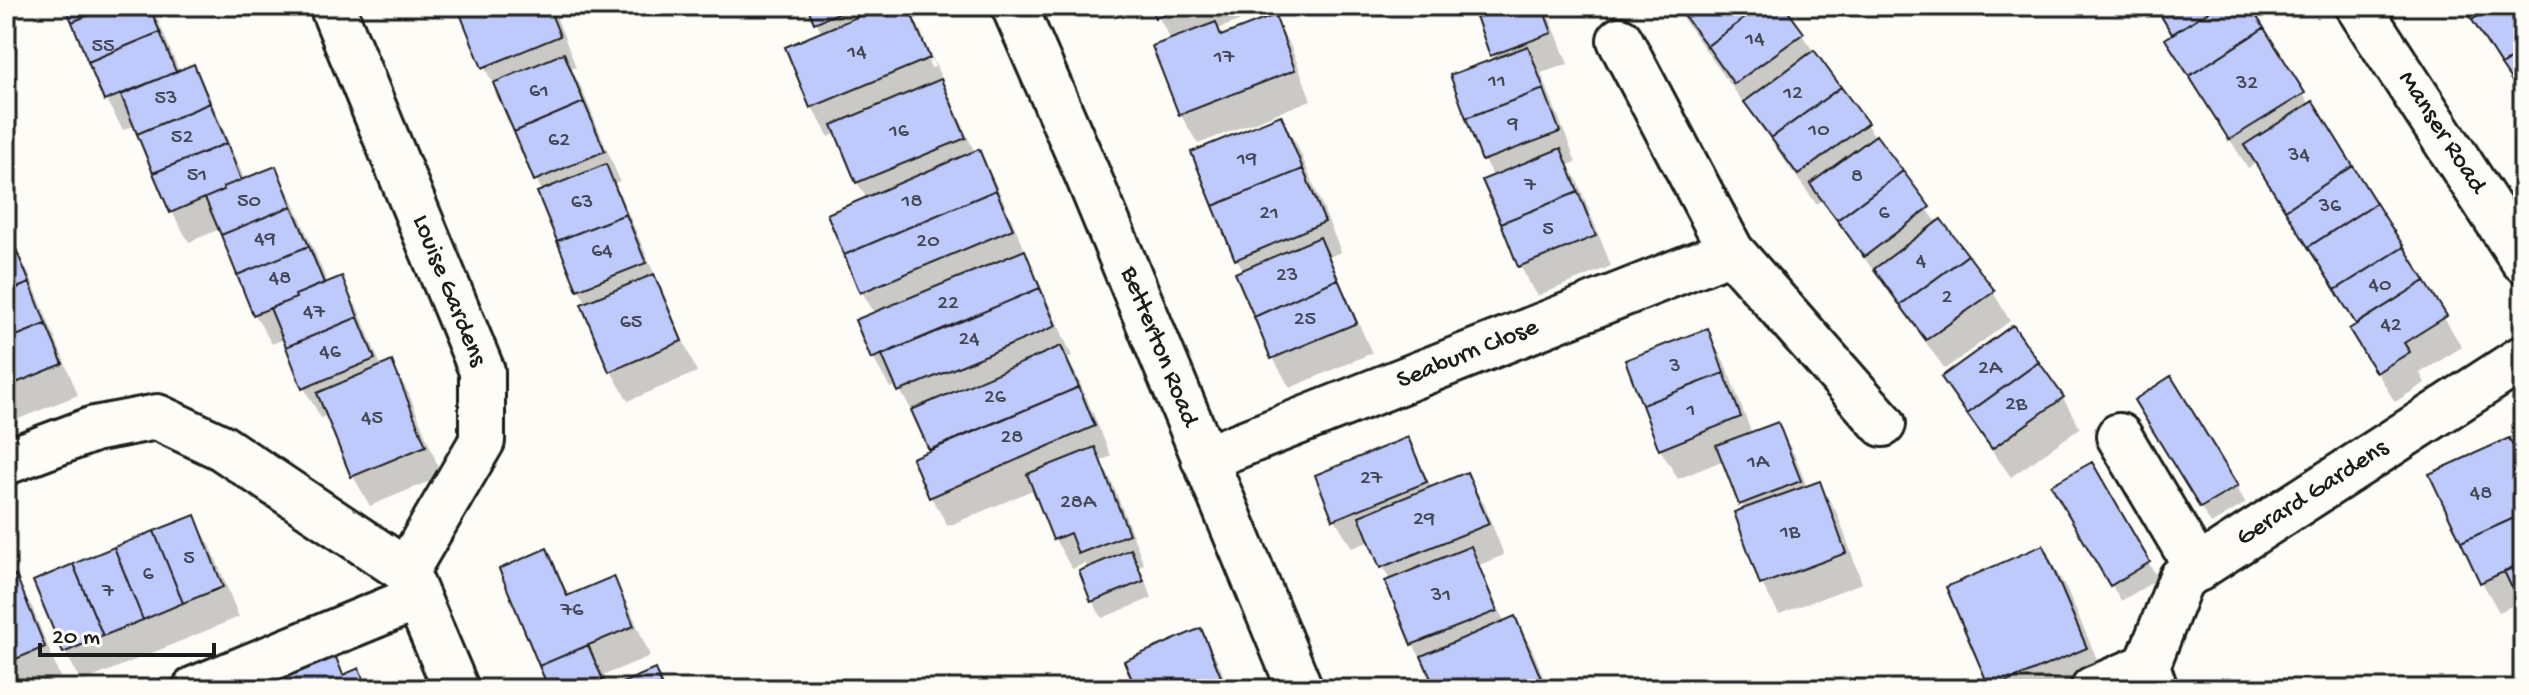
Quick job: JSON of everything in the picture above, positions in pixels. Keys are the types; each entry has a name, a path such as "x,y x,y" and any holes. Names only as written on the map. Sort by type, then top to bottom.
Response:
{"street":[{"name":"Louise Gardens","path":"332,6 482,371 482,441 412,585"},
{"name":"Betterton Road","path":"1014,6 1088,176 1300,689"},
{"name":"Manser Road","path":"2358,6 2523,260"},
{"path":"1620,40 1731,251 1883,424"},
{"name":"Seaburn Close","path":"1204,459 1731,251"},
{"name":"Gerard Gardens","path":"2093,689 2151,678 2181,579 2523,358"},
{"path":"6,462 94,429 157,417 221,447 412,585 456,689"},
{"path":"2119,436 2198,569"},
{"path":"195,689 412,585"}],"building":[{"path":"65,6 110,6 72,22"},
{"path":"110,6 149,6 160,32 88,62 72,22"},
{"path":"457,6 548,6 560,36 482,68"},
{"path":"807,6 856,6 814,23"},
{"path":"883,6 908,6 930,58 810,108 785,47"},
{"path":"1150,6 1186,6 1155,18"},
{"path":"1493,6 1542,6 1552,33 1490,56 1475,13"},
{"path":"1683,6 1761,6 1707,46 1679,9"},
{"path":"1761,6 1784,6 1804,33 1734,84 1707,46"},
{"path":"2155,6 2217,6 2172,34"},
{"path":"2217,6 2250,6 2264,28 2189,76 2165,39"},
{"path":"2462,6 2493,6 2472,20"},
{"path":"2493,6 2523,6 2523,50 2501,65 2472,20"},
{"path":"1275,15 1295,70 1179,115 1152,46 1216,22 1221,36"},
{"path":"2264,28 2305,93 2229,140 2189,76"},
{"path":"160,32 176,72 104,101 88,62"},
{"path":"1528,46 1544,89 1466,118 1450,75"},
{"path":"1814,50 1841,87 1771,138 1744,102"},
{"path":"2523,50 2523,97 2501,65"},
{"path":"564,53 584,102 514,132 493,83"},
{"path":"194,64 210,103 137,134 121,95"},
{"path":"941,79 966,138 856,183 832,125"},
{"path":"1841,87 1868,123 1798,175 1771,138"},
{"path":"1544,89 1560,132 1482,161 1466,118"},
{"path":"2313,101 2353,166 2285,210 2244,145"},
{"path":"584,102 605,151 534,181 514,132"},
{"path":"210,103 227,143 153,173 137,134"},
{"path":"1281,115 1303,169 1213,206 1191,152"},
{"path":"1876,135 1903,171 1837,220 1810,184"},
{"path":"227,143 241,180 170,213 153,173"},
{"path":"1561,148 1578,192 1501,223 1482,180"},
{"path":"979,149 996,190 844,255 827,214"},
{"path":"606,164 626,214 557,241 537,192"},
{"path":"276,166 292,206 221,235 205,198 224,190 223,187"},
{"path":"2353,166 2376,203 2308,247 2285,210"},
{"path":"1303,169 1325,222 1235,260 1213,206"},
{"path":"1903,171 1930,207 1864,257 1837,220"},
{"path":"996,190 1013,229 860,293 844,255"},
{"path":"1578,192 1596,236 1518,267 1501,223"},
{"path":"2376,203 2404,247 2335,290 2308,247"},
{"path":"292,206 309,246 237,275 221,235"},
{"path":"626,214 646,263 577,290 557,241"},
{"path":"1941,219 1968,255 1900,305 1874,269"},
{"path":"1320,237 1338,279 1254,317 1235,273"},
{"path":"13,242 30,283 6,292 6,244"},
{"path":"309,246 324,283 253,315 237,275"},
{"path":"2404,247 2425,281 2356,324 2335,290"},
{"path":"1025,250 1040,288 871,359 855,320"},
{"path":"1968,255 1995,291 1926,340 1900,305"},
{"path":"654,274 682,341 609,372 581,304"},
{"path":"342,276 358,317 286,347 270,308"},
{"path":"1338,279 1357,323 1271,359 1254,317"},
{"path":"2425,281 2447,316 2404,343 2410,352 2376,373 2349,329"},
{"path":"30,283 46,324 6,340 6,292"},
{"path":"1040,288 1056,326 898,392 882,355"},
{"path":"358,317 375,359 302,389 286,347"},
{"path":"46,324 63,364 6,387 6,340"},
{"path":"2013,325 2039,362 1967,414 1941,377"},
{"path":"1708,328 1724,373 1642,405 1625,360"},
{"path":"1061,346 1079,387 929,450 911,410"},
{"path":"392,361 426,446 351,477 317,393"},
{"path":"2039,362 2064,397 1992,449 1967,414"},
{"path":"1724,373 1741,417 1659,450 1642,405"},
{"path":"2171,376 2238,486 2200,508 2134,400"},
{"path":"1079,387 1095,426 929,498 912,458"},
{"path":"1778,422 1801,481 1739,505 1716,445"},
{"path":"1408,437 1427,482 1333,520 1315,475"},
{"path":"2509,438 2523,467 2523,514 2461,542 2429,474"},
{"path":"1095,447 1129,534 1078,554 1070,533 1053,540 1027,474"},
{"path":"2092,462 2150,562 2110,586 2051,485"},
{"path":"1467,472 1489,524 1380,568 1359,516"},
{"path":"1820,481 1846,553 1760,585 1734,512"},
{"path":"2523,514 2523,563 2480,583 2461,542"},
{"path":"195,515 223,587 183,603 154,531"},
{"path":"154,531 183,603 143,620 114,547"},
{"path":"2043,545 2087,648 1990,689 1946,587"},
{"path":"1471,546 1497,611 1411,645 1385,581"},
{"path":"114,547 143,620 103,636 73,564"},
{"path":"547,548 567,596 614,576 634,626 539,666 499,569"},
{"path":"1131,549 1144,581 1091,602 1079,571"},
{"path":"2523,563 2523,612 2504,571"},
{"path":"73,564 103,636 63,653 33,581"},
{"path":"16,575 45,647 6,663 6,579"},
{"path":"1515,616 1543,683 1529,689 1445,689 1442,683 1434,686 1421,656"},
{"path":"1201,628 1226,689 1136,689 1124,661"},
{"path":"588,645 607,689 549,689 539,666"},
{"path":"335,655 343,675 359,668 367,688 252,689"},
{"path":"655,669 663,689 608,689"}]}
